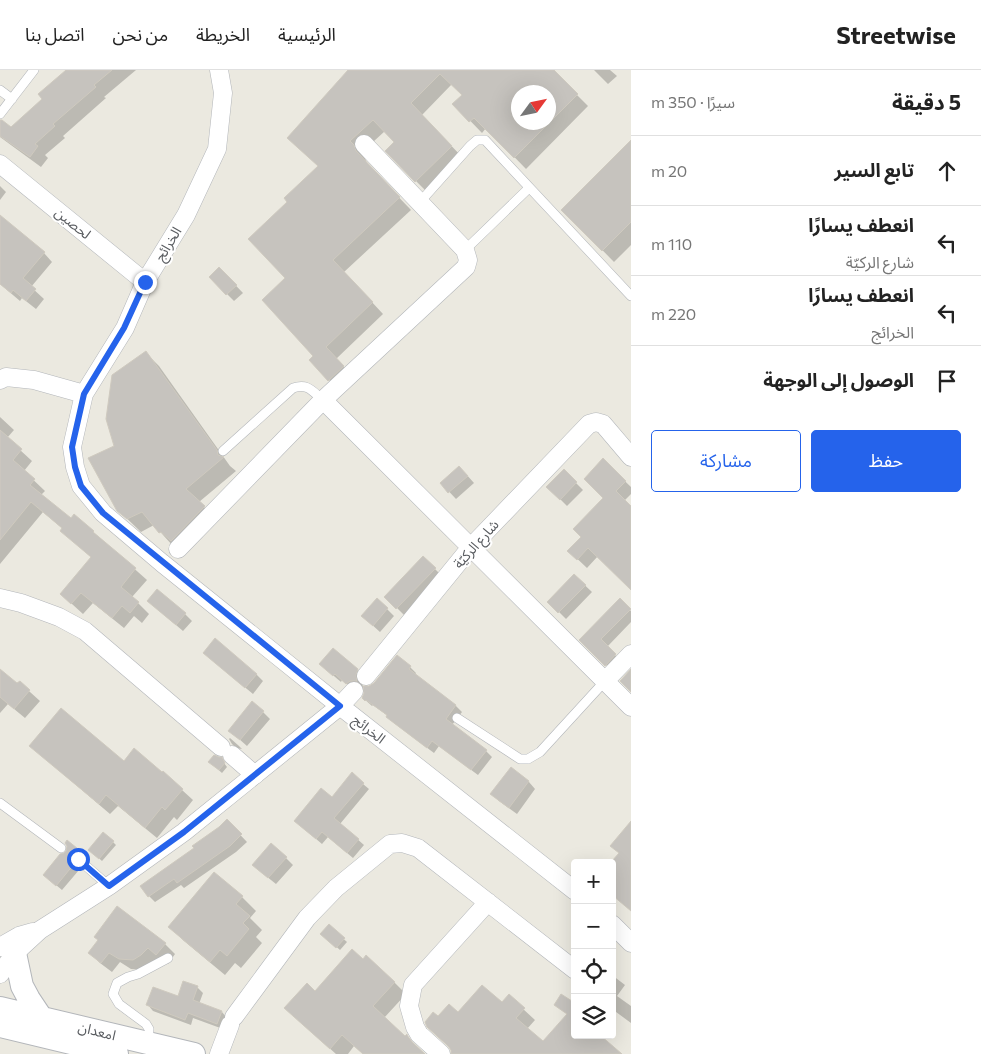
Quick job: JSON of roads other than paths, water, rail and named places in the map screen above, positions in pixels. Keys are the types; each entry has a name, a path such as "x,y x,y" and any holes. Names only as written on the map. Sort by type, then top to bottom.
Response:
{"street":[{"name":"الخرائج","path":"219,70 222,93 217,149 186,214 145,282 124,328 84,394 72,447 75,467 81,486 103,513 162,563 571,888"},
{"path":"178,549 322,400 466,268 468,260 465,250 364,144"},
{"name":"لحصين","path":"0,164 145,282"},
{"path":"0,380 6,377 34,380 84,394"},
{"path":"322,400 631,707"},
{"name":"شارع الركيّة","path":"366,676 471,547 589,424 596,422 603,424 631,457"},
{"path":"0,598 21,603 51,614 85,631 255,775"},
{"path":"604,681 631,654"},
{"path":"0,974 8,950 109,886 184,832 340,706 354,691"},
{"path":"220,1054 232,1021 307,918 336,888 390,844 402,843 418,848 571,967"},
{"path":"441,1054 415,1028 409,1006 413,985 488,902"},
{"path":"616,928 631,943"},
{"path":"8,950 28,999 41,1017"},
{"name":"امعدان","path":"0,1008 194,1054"},
{"name":"امعدان","path":"0,1026 117,1054"}],"lane":[{"path":"0,114 34,70"},
{"path":"0,90 12,99"},
{"path":"420,202 470,146 477,140 485,140 631,296"},
{"path":"465,250 529,188"},
{"path":"223,451 293,388 305,386 322,400"},
{"path":"456,718 520,759 528,759 540,752 604,681"},
{"path":"0,803 61,848"},
{"path":"78,859 109,886"},
{"path":"148,1043 149,1029 146,1024 119,1004 113,994 117,983 168,958"}]}
